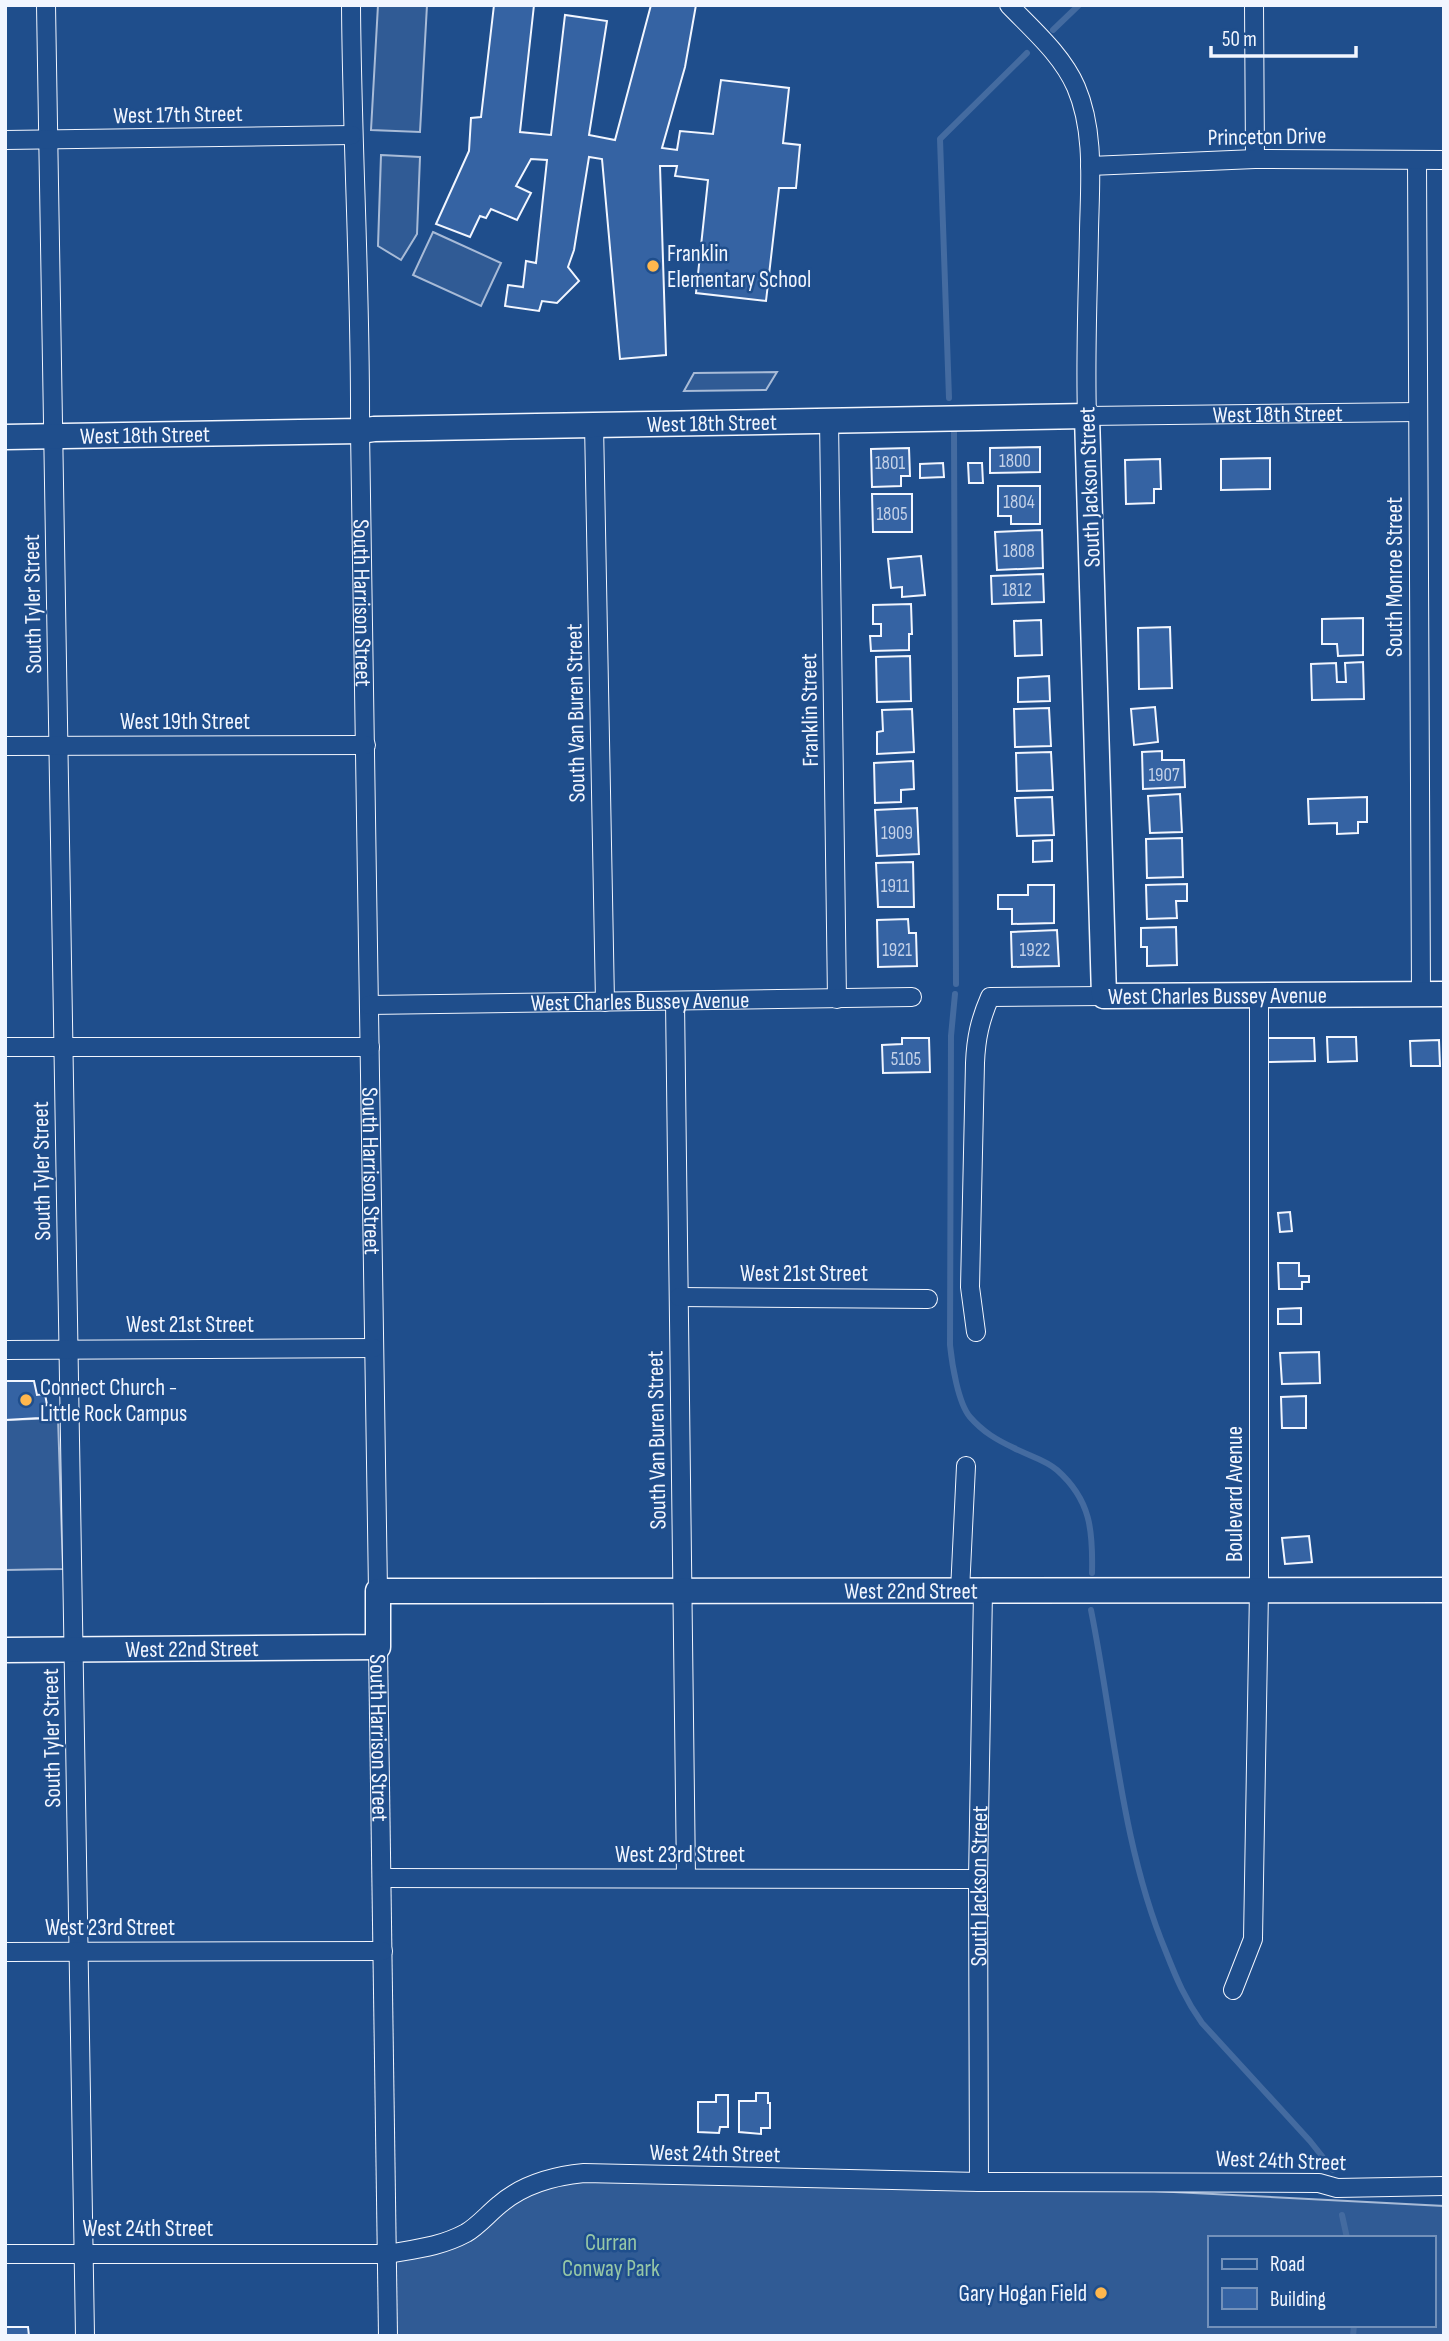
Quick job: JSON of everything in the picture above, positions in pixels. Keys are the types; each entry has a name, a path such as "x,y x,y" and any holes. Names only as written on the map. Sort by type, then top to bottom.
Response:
{"street":[{"name":"South Tyler Street","path":"46,5 85,2336"},
{"name":"South Harrison Street","path":"351,5 352,135 361,375 388,2336"},
{"name":"South Jackson Street","path":"1009,5 1050,47 1068,71 1077,90 1088,136 1090,166 1087,416 1104,996"},
{"path":"1254,5 1255,159"},
{"name":"West 17th Street","path":"5,140 352,135"},
{"name":"Princeton Drive","path":"1090,166 1255,159 1444,160"},
{"name":"South Monroe Street","path":"1417,161 1418,412 1432,993"},
{"name":"West 18th Street","path":"5,437 965,417 1418,412"},
{"name":"Franklin Street","path":"830,420 837,999"},
{"name":"South Van Buren Street","path":"594,424 604,1002"},
{"name":"West 19th Street","path":"5,746 366,745"},
{"name":"West Charles Bussey Avenue","path":"976,1332 970,1287 976,1033 990,997 1432,993"},
{"name":"Boulevard Avenue","path":"1233,1990 1253,1939 1259,1590 1259,995"},
{"name":"West Charles Bussey Avenue","path":"369,1005 912,997"},
{"name":"South Van Buren Street","path":"676,1001 686,1878"},
{"path":"5,1047 370,1047"},
{"name":"West 21st Street","path":"679,1297 928,1299"},
{"name":"West 21st Street","path":"5,1350 374,1348"},
{"name":"South Jackson Street","path":"966,1466 972,1591 978,1879 979,2182"},
{"name":"West 22nd Street","path":"378,1591 1444,1590"},
{"name":"West 22nd Street","path":"5,1650 379,1647"},
{"name":"West 23rd Street","path":"382,1878 978,1879"},
{"name":"West 23rd Street","path":"5,1952 383,1951"},
{"name":"West 24th Street","path":"5,2254 387,2254 436,2246 467,2232 520,2190 557,2176 584,2174 979,2182 1319,2183 1337,2188 1444,2186"}],"shaded area":[{"path":"378,5 427,5 420,132 371,130"},
{"path":"381,155 420,157 417,234 401,260 378,246"},
{"path":"433,232 501,263 481,306 413,275"},
{"path":"777,372 766,390 684,391 694,373"},
{"path":"58,1418 63,1569 5,1570 5,1420"},
{"name":"Curran Conway Park","path":"547,2180 979,2182 1444,2206 1444,2336 388,2336 387,2254 436,2246"}],"building":[{"name":"Franklin Elementary School","path":"494,5 534,5 520,132 551,135 565,15 607,21 589,135 615,140 651,5 696,5 685,67 662,148 677,150 680,131 713,134 721,80 789,88 783,143 800,145 796,188 779,188 766,301 696,293 708,180 675,176 677,166 660,166 666,355 620,359 602,159 589,157 574,250 568,267 579,281 557,303 542,301 539,311 505,306 508,285 523,287 526,261 536,263 547,160 531,159 516,186 531,193 517,220 491,209 486,218 480,216 470,237 436,224 469,151 471,118 481,117"},
{"path":"1040,447 1040,472 990,473 990,448"},
{"path":"909,448 910,476 901,476 901,486 872,487 871,449"},
{"path":"1270,458 1270,489 1221,490 1221,459"},
{"path":"1160,459 1161,489 1154,489 1154,503 1126,504 1125,460"},
{"path":"943,463 944,477 920,478 920,464"},
{"path":"968,463 982,463 983,483 969,483"},
{"path":"998,486 1040,486 1040,524 1011,524 1011,516 998,516"},
{"path":"872,494 912,494 912,532 873,532"},
{"path":"1042,530 1043,568 997,570 995,532"},
{"path":"921,556 925,595 902,597 902,587 891,588 888,559"},
{"path":"1043,574 1044,602 992,604 991,576"},
{"path":"911,604 912,634 909,634 909,650 871,651 870,636 881,636 881,624 873,624 873,605"},
{"path":"1363,618 1363,655 1338,656 1337,644 1322,644 1322,619"},
{"path":"1041,620 1042,655 1015,656 1014,621"},
{"path":"1170,627 1172,688 1139,689 1138,628"},
{"path":"910,656 911,701 877,702 876,657"},
{"path":"1363,662 1364,699 1312,700 1311,664 1336,663 1337,682 1346,682 1345,663"},
{"path":"1049,676 1050,701 1018,702 1018,678"},
{"path":"1155,707 1158,742 1134,745 1131,709"},
{"path":"1049,708 1051,746 1015,747 1014,709"},
{"path":"912,709 914,752 877,754 877,732 883,731 882,710"},
{"path":"1162,751 1162,760 1184,760 1185,787 1143,789 1142,752"},
{"path":"1051,752 1053,790 1017,791 1016,753"},
{"path":"913,761 914,789 901,790 901,802 875,803 874,763"},
{"path":"1180,794 1182,832 1150,833 1148,796"},
{"path":"1052,797 1054,835 1017,836 1015,798"},
{"path":"1367,797 1367,822 1358,822 1358,833 1337,834 1337,823 1309,824 1308,799"},
{"path":"917,808 919,854 877,856 875,810"},
{"path":"1182,838 1183,877 1147,878 1146,839"},
{"path":"1052,840 1052,861 1033,862 1033,841"},
{"path":"913,862 914,907 878,907 876,863"},
{"path":"1187,884 1187,901 1176,901 1177,918 1147,919 1146,885"},
{"path":"1028,885 1054,885 1054,923 1012,924 1012,909 998,909 998,895 1028,895"},
{"path":"908,919 909,933 916,933 917,966 878,967 877,920"},
{"path":"1176,927 1177,965 1147,966 1147,947 1141,947 1141,928"},
{"path":"1057,930 1059,966 1012,967 1011,932"},
{"path":"1327,1037 1356,1037 1357,1061 1328,1062"},
{"path":"902,1038 929,1038 930,1072 883,1073 882,1045 902,1044"},
{"path":"1268,1038 1314,1038 1315,1061 1268,1062"},
{"path":"1439,1040 1440,1066 1411,1066 1410,1041"},
{"path":"1290,1212 1292,1231 1280,1232 1278,1213"},
{"path":"1278,1263 1299,1263 1299,1276 1309,1276 1309,1282 1302,1282 1302,1289 1279,1289"},
{"path":"1301,1308 1301,1324 1278,1324 1278,1309"},
{"path":"1319,1352 1320,1383 1282,1384 1280,1353"},
{"name":"Connect Church - Little Rock Campus","path":"5,1381 34,1381 37,1395 45,1394 47,1405 40,1407 40,1418 5,1420"},
{"path":"1306,1396 1306,1428 1282,1428 1281,1397"},
{"path":"1309,1536 1312,1562 1285,1564 1282,1538"},
{"path":"756,2093 768,2093 770,2128 761,2128 761,2134 739,2132 739,2101 756,2101"},
{"path":"716,2095 728,2095 728,2127 720,2127 719,2133 698,2132 698,2102 716,2102"},
{"path":"5,2327 28,2327 29,2336 5,2336"}],"waterway":[{"path":"1053,30 1079,5"},
{"path":"949,398 940,139 1027,53"},
{"path":"954,432 956,984"},
{"path":"955,994 951,1036 950,1345 956,1383 966,1411 980,1427 1002,1442 1053,1466 1077,1493 1088,1517 1092,1543 1092,1573"},
{"path":"1091,1610 1129,1826 1151,1911 1174,1972 1202,2023 1310,2141 1333,2170"},
{"path":"1342,2215 1347,2236"},
{"path":"1353,2336 1354,2327"}],"place":[{"name":"Franklin Elementary School","path":"653,266"},
{"name":"Connect Church - Little Rock Campus","path":"26,1400"},
{"name":"Gary Hogan Field","path":"1101,2293"}]}
